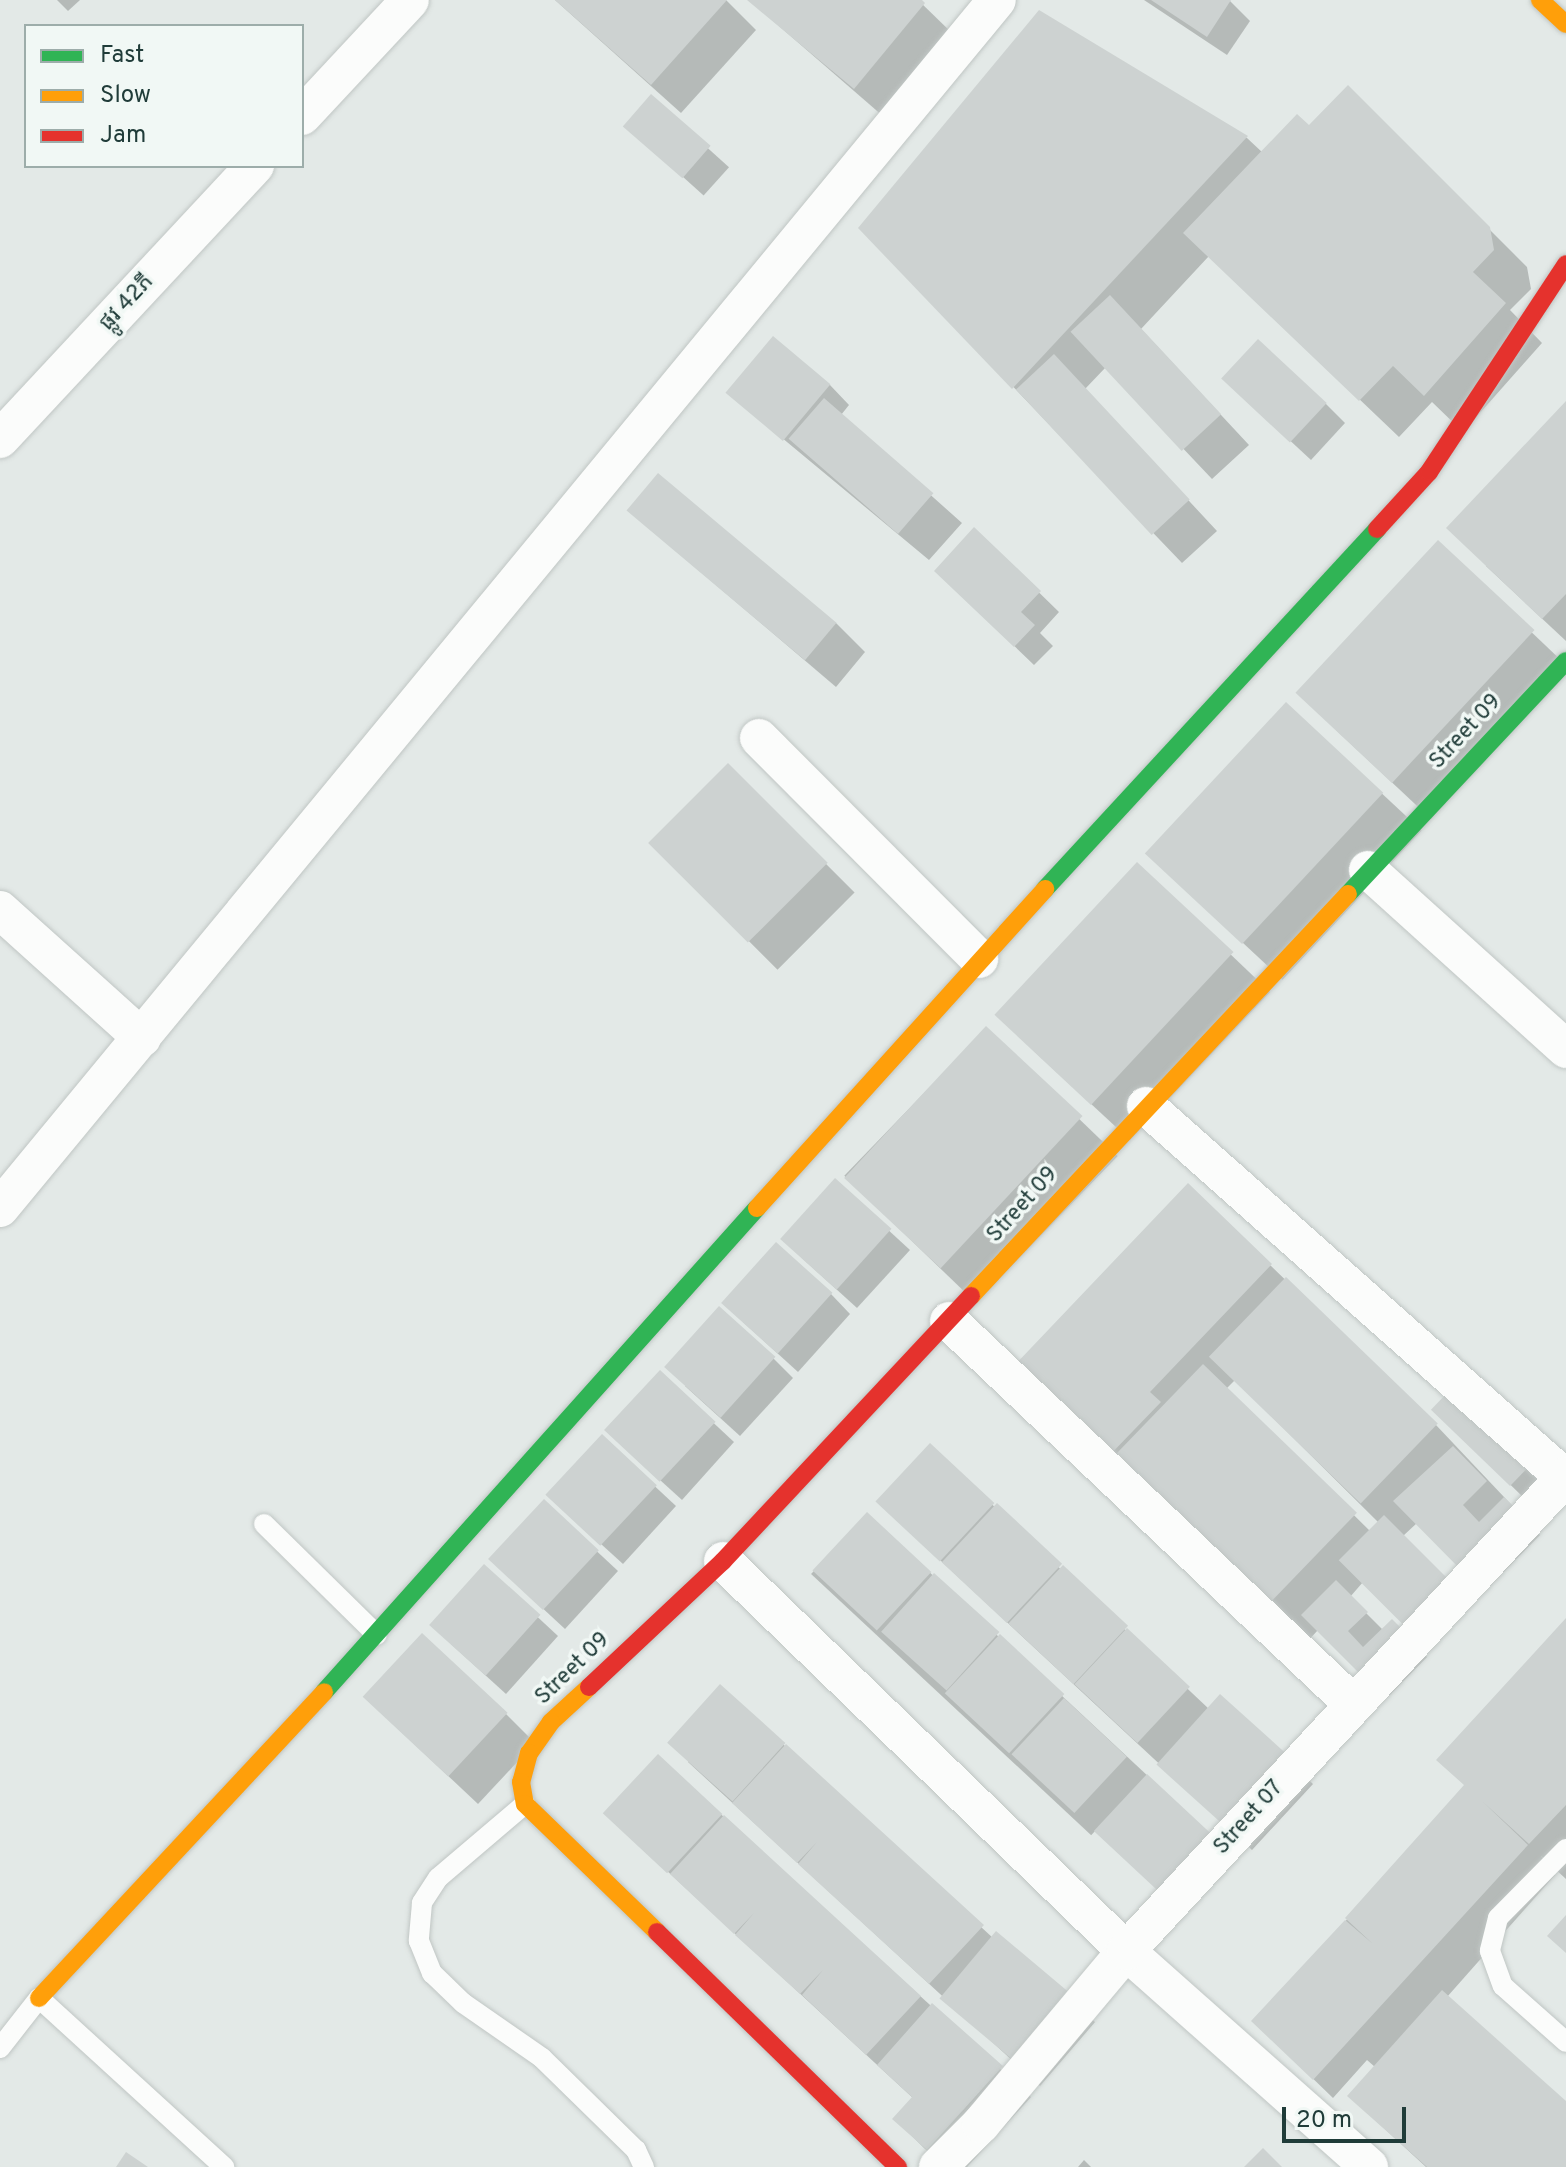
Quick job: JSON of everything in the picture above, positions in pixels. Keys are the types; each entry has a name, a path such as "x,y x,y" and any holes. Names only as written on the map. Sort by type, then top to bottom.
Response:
{"street":[{"path":"304,114 410,0"},
{"path":"0,1208 997,0"},
{"path":"1540,0 1566,24"},
{"name":"ផ្លូវ 42ភី","path":"0,439 253,168"},
{"path":"39,1998 377,1635 979,959 1429,472 1566,264"},
{"name":"Street 09","path":"525,1804 521,1782 529,1753 551,1722 723,1561 1566,661"},
{"path":"759,738 979,959"},
{"path":"1368,870 1566,1049"},
{"path":"0,910 142,1038"},
{"path":"1146,1106 1565,1477"},
{"path":"949,1321 1353,1704"},
{"name":"Street 07","path":"938,2167 981,2124 1126,1951 1565,1477"},
{"path":"723,1561 1126,1951 1369,2167"},
{"path":"525,1804 898,2167"}],"lane":[{"path":"264,1524 377,1635"},
{"path":"525,1804 438,1878 422,1903 419,1941 432,1973 463,2003 542,2058 636,2150 644,2167"},
{"path":"1566,1849 1498,1918 1490,1951 1503,1986 1566,2042"},
{"path":"0,2048 39,1998 224,2167"}],"building":[{"path":"555,0 727,0 651,85"},
{"path":"747,0 922,0 925,3 854,89"},
{"path":"1151,0 1231,0 1207,37"},
{"path":"1039,10 1248,136 1012,389 858,228"},
{"path":"1348,85 1490,227 1494,250 1473,272 1506,303 1424,396 1393,366 1359,401 1183,233 1297,114 1309,125"},
{"path":"651,94 711,146 682,178 623,126"},
{"path":"1110,295 1221,414 1182,451 1071,332"},
{"path":"773,336 830,384 783,441 725,393"},
{"path":"1258,339 1327,403 1290,443 1221,378"},
{"path":"1054,354 1190,500 1152,535 1016,389"},
{"path":"824,398 933,493 898,534 789,439"},
{"path":"1566,401 1566,594 1542,619 1446,528"},
{"path":"658,473 836,623 805,660 627,511"},
{"path":"974,527 1041,591 1021,612 1035,625 1014,647 934,571"},
{"path":"1438,540 1535,630 1392,783 1295,693"},
{"path":"1286,702 1383,793 1242,944 1145,853"},
{"path":"728,763 828,863 748,943 648,843"},
{"path":"1137,862 1234,952 1091,1105 994,1015"},
{"path":"986,1026 1083,1116 941,1268 844,1178"},
{"path":"835,1178 891,1229 837,1290 780,1239"},
{"path":"1188,1183 1272,1264 1150,1392 1161,1402 1105,1460 1011,1369"},
{"path":"776,1242 832,1293 778,1354 721,1303"},
{"path":"1286,1277 1438,1424 1361,1503 1209,1357"},
{"path":"719,1306 775,1357 721,1418 664,1367"},
{"path":"1203,1364 1357,1513 1267,1605 1113,1457"},
{"path":"660,1370 716,1422 660,1482 604,1430"},
{"path":"1449,1391 1528,1467 1510,1486 1431,1410"},
{"path":"602,1434 657,1485 600,1546 545,1495"},
{"path":"930,1443 994,1503 940,1562 875,1502"},
{"path":"1453,1446 1487,1481 1463,1505 1479,1522 1504,1497 1522,1515 1464,1573 1393,1501"},
{"path":"544,1499 599,1550 543,1610 488,1559"},
{"path":"997,1503 1062,1564 1007,1623 942,1562"},
{"path":"867,1512 931,1572 877,1631 812,1571"},
{"path":"1384,1515 1453,1584 1408,1630 1339,1560"},
{"path":"484,1564 540,1615 486,1676 429,1625"},
{"path":"1063,1565 1128,1626 1074,1684 1008,1624"},
{"path":"934,1573 999,1632 947,1691 881,1632"},
{"path":"1336,1580 1368,1612 1348,1631 1363,1647 1392,1619 1409,1636 1366,1680 1301,1615"},
{"path":"1566,1618 1566,1805 1529,1844 1482,1801 1528,1845 1313,2080 1251,2021 1345,1920 1373,1944 1345,1918 1464,1785 1436,1760"},
{"path":"1127,1628 1190,1687 1137,1743 1074,1684"},
{"path":"422,1633 508,1713 448,1776 363,1697"},
{"path":"1000,1634 1064,1694 1009,1753 945,1693"},
{"path":"720,1684 785,1743 733,1802 667,1743"},
{"path":"1220,1694 1285,1753 1222,1823 1156,1765"},
{"path":"1064,1698 1127,1757 1074,1813 1011,1754"},
{"path":"786,1744 984,1925 929,1984 798,1864 817,1842 797,1863 732,1803"},
{"path":"658,1754 722,1814 667,1873 603,1813"},
{"path":"1147,1774 1211,1834 1158,1891 1094,1831"},
{"path":"724,1815 921,1996 866,2055 802,1995 823,1970 800,1994 735,1935 754,1913 734,1934 670,1874"},
{"path":"1566,1915 1566,1953 1547,1936"},
{"path":"996,1931 1068,1991 1011,2059 939,1998"},
{"path":"1442,1990 1566,2101 1566,2167 1427,2167 1347,2096"},
{"path":"932,2003 1003,2066 927,2150 892,2119 912,2097 877,2065"},
{"path":"1263,2148 1282,2167 1244,2167"},
{"path":"126,2152 148,2167 116,2167"}],"traffic: fast":[{"path":"1045,889 1377,529"},
{"path":"1348,894 1566,661"},
{"path":"324,1692 757,1208"}],"traffic: slow":[{"path":"1540,0 1566,24"},
{"path":"757,1208 1045,889"},
{"path":"971,1296 1348,894"},
{"path":"589,1687 551,1722 529,1753 521,1782 525,1804 657,1932"},
{"path":"39,1998 324,1692"}],"traffic: jam":[{"path":"1377,529 1429,472 1566,264"},
{"path":"589,1687 723,1561 971,1296"},
{"path":"657,1932 898,2167"}]}
